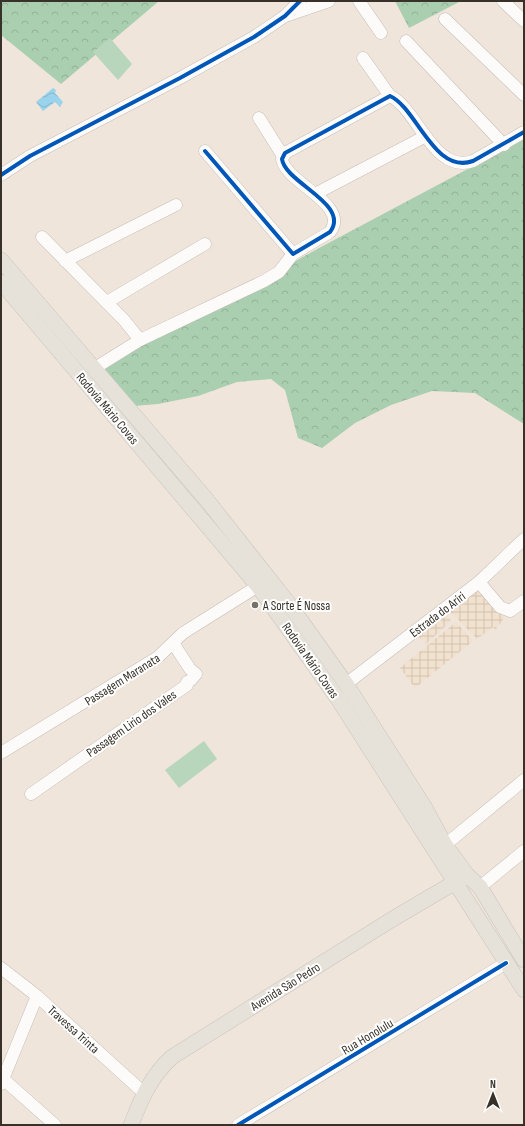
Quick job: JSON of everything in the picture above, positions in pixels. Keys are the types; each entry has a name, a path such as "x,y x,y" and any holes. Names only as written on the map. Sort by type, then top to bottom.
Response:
{"main road":[{"name":"Rodovia Mário Covas","path":"1,260 95,368 231,529 290,604 346,684 425,808 506,963 524,990"},
{"name":"Rodovia Mário Covas","path":"1,282 258,586 338,699 461,879 480,887 524,960"},
{"path":"116,418 129,408"},
{"name":"Avenida São Pedro","path":"131,1125 144,1093 162,1066 188,1047 461,879"}],"street":[{"path":"285,16 300,1"},
{"path":"1,175 30,156 219,57 285,16 329,1"},
{"path":"359,1 381,33"},
{"path":"503,1 524,21"},
{"path":"445,19 524,96"},
{"path":"406,41 504,145"},
{"path":"363,58 390,96 401,103 424,137 448,159 460,163 473,161 504,145 524,132"},
{"path":"95,368 140,340 264,281 279,272 293,254 325,236 334,227 334,216 332,211 286,169 282,162 283,156 285,152 390,96"},
{"path":"259,118 283,156"},
{"path":"315,194 424,137"},
{"path":"205,151 293,254"},
{"path":"65,260 176,205"},
{"path":"42,237 107,302 140,340"},
{"path":"107,302 205,244"},
{"name":"Estrada do Ariri","path":"346,684 479,582 524,539"},
{"path":"479,582 500,607 510,611 524,601"},
{"name":"Passagem Maranata","path":"1,753 158,657 195,625 258,586"},
{"name":"Passagem Lirio dos Vales","path":"31,794 158,705 191,680 196,674 190,669 173,643"},
{"path":"445,845 524,780"},
{"path":"480,887 524,852"},
{"name":"Rua Honolulu","path":"238,1125 506,963"},
{"name":"Travessa Trinta","path":"1,968 37,996 144,1093"},
{"path":"37,996 2,1080 55,1125"}],"shaded area":[{"path":"478,587 505,617 495,630 493,627 477,639 449,610"},
{"path":"446,614 451,621 426,644 416,634"},
{"path":"456,622 473,641 415,688 400,668"}],"green space":[{"path":"1,1 159,1 61,84 1,35"},
{"path":"395,1 461,1 409,28"},
{"path":"110,38 132,64 118,80 93,52"},
{"path":"524,139 524,424 475,393 432,391 391,405 355,423 322,448 298,438 285,390 271,379 237,382 198,396 158,404 134,406 103,367 321,247"},
{"path":"204,741 217,759 179,788 165,770"}],"water":[{"path":"53,88 56,90 55,93 63,102 60,107 55,102 43,111 36,102"}],"cycle path":[{"path":"1,175 30,156 180,78 254,37 285,16 300,1"},
{"path":"205,151 293,254 330,232 334,222 332,212 325,203 294,177 286,168 282,159 285,153 390,96 400,103 409,113 437,150 447,158 459,163 473,161 524,132"},
{"path":"238,1125 506,963"}],"place":[{"name":"A Sorte É Nossa","path":"255,605"}]}
